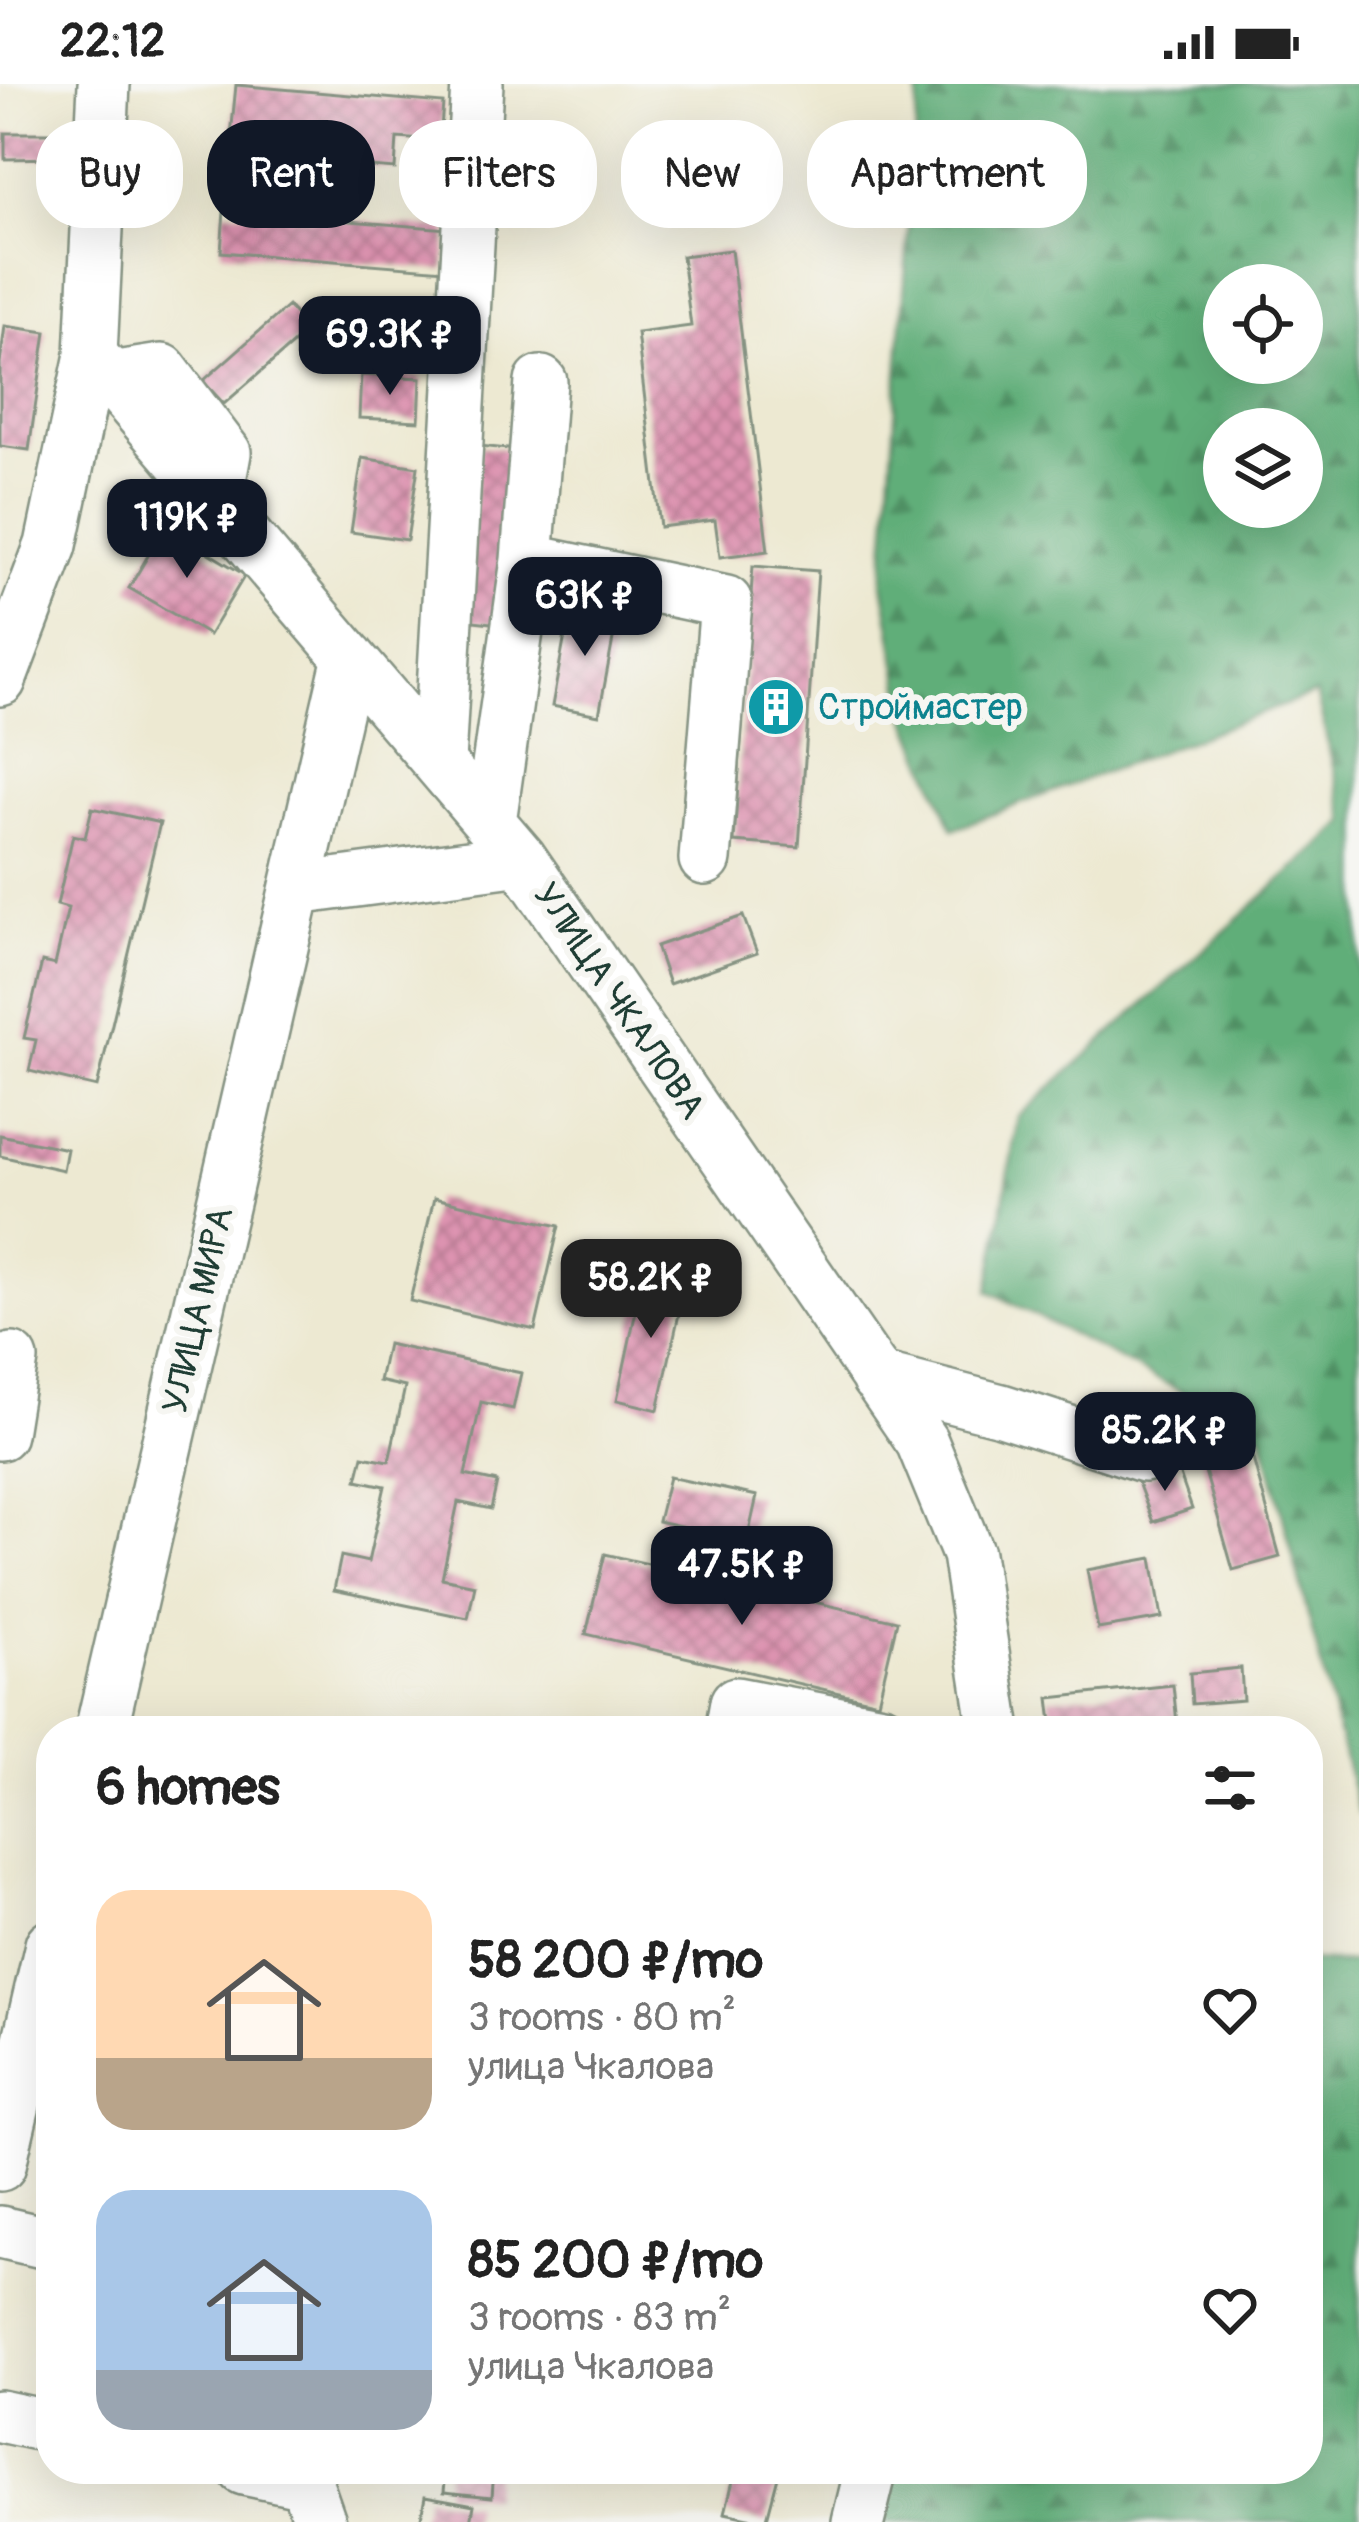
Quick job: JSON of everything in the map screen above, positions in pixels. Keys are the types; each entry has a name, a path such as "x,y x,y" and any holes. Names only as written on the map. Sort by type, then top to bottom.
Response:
{"street":[{"path":"0,680 51,545 101,366 104,84"},
{"path":"439,762 477,84"},
{"name":"УЛИЦА ЧКАЛОВА","path":"101,366 506,841 922,1442 968,1554 993,1716"},
{"path":"296,889 506,841 541,382"},
{"path":"527,560 726,602 705,860"},
{"name":"УЛИЦА МИРА","path":"104,1716 349,657"},
{"path":"0,1434 12,1359"},
{"path":"877,1378 1001,1410 1144,1456"},
{"path":"734,1716 736,1703 804,1716"},
{"path":"0,2165 36,2010"},
{"path":"0,2232 36,2240"},
{"path":"0,2416 36,2424"},
{"path":"858,2522 867,2484"}],"green space":[{"path":"919,84 1359,84 1359,1815 1262,1434 989,1291 1018,1117 1346,822 1316,693 953,829 906,715 883,583 909,228 1087,228 1087,120 916,120"},
{"path":"1323,1962 1359,1963 1359,2522 885,2522 894,2484 1323,2484"}],"building":[{"path":"236,85 443,103 442,120 399,120 395,169 375,167 375,120 233,120"},
{"path":"5,133 36,133 36,158 5,159"},
{"path":"375,223 448,229 444,270 221,252 223,228 375,228"},
{"path":"731,250 768,551 720,557 715,520 660,527 637,333 691,326 682,256"},
{"path":"288,306 309,330 224,404 203,381"},
{"path":"5,326 46,332 29,450 0,446"},
{"path":"361,375 421,378 419,421 359,418"},
{"path":"480,446 526,451 510,625 464,620"},
{"path":"362,458 418,467 407,540 351,532"},
{"path":"165,527 245,575 209,635 129,588"},
{"name":"Строймастер","path":"753,566 818,571 799,847 734,842"},
{"path":"571,603 618,612 599,715 552,706"},
{"path":"92,808 160,823 97,1087 29,1071 36,1040 24,1038 42,962 55,965 68,908 57,905 73,835 85,838"},
{"path":"743,916 757,953 669,984 656,946"},
{"path":"0,1135 67,1149 63,1170 0,1156"},
{"path":"434,1198 559,1226 535,1330 410,1301"},
{"path":"644,1273 686,1282 658,1410 617,1400"},
{"path":"387,1344 521,1373 513,1409 481,1402 465,1475 497,1482 491,1509 458,1502 442,1578 475,1585 468,1618 334,1590 341,1556 368,1562 385,1486 357,1480 363,1456 389,1461 405,1387 379,1381"},
{"path":"1249,1444 1280,1557 1233,1570 1201,1457"},
{"path":"1177,1466 1192,1509 1153,1522 1137,1480"},
{"path":"669,1477 757,1496 747,1541 658,1521"},
{"path":"605,1554 897,1621 878,1702 586,1634"},
{"path":"1152,1558 1162,1618 1098,1629 1087,1570"},
{"path":"1241,1668 1243,1700 1192,1704 1190,1673"},
{"path":"1173,1685 1176,1716 1051,1716 1049,1698"},
{"path":"445,2484 493,2484 492,2497 444,2492"},
{"path":"732,2484 776,2484 766,2522 725,2513"},
{"path":"425,2496 474,2505 471,2522 420,2522"}],"place":[{"name":"Строймастер","path":"776,707"}]}
